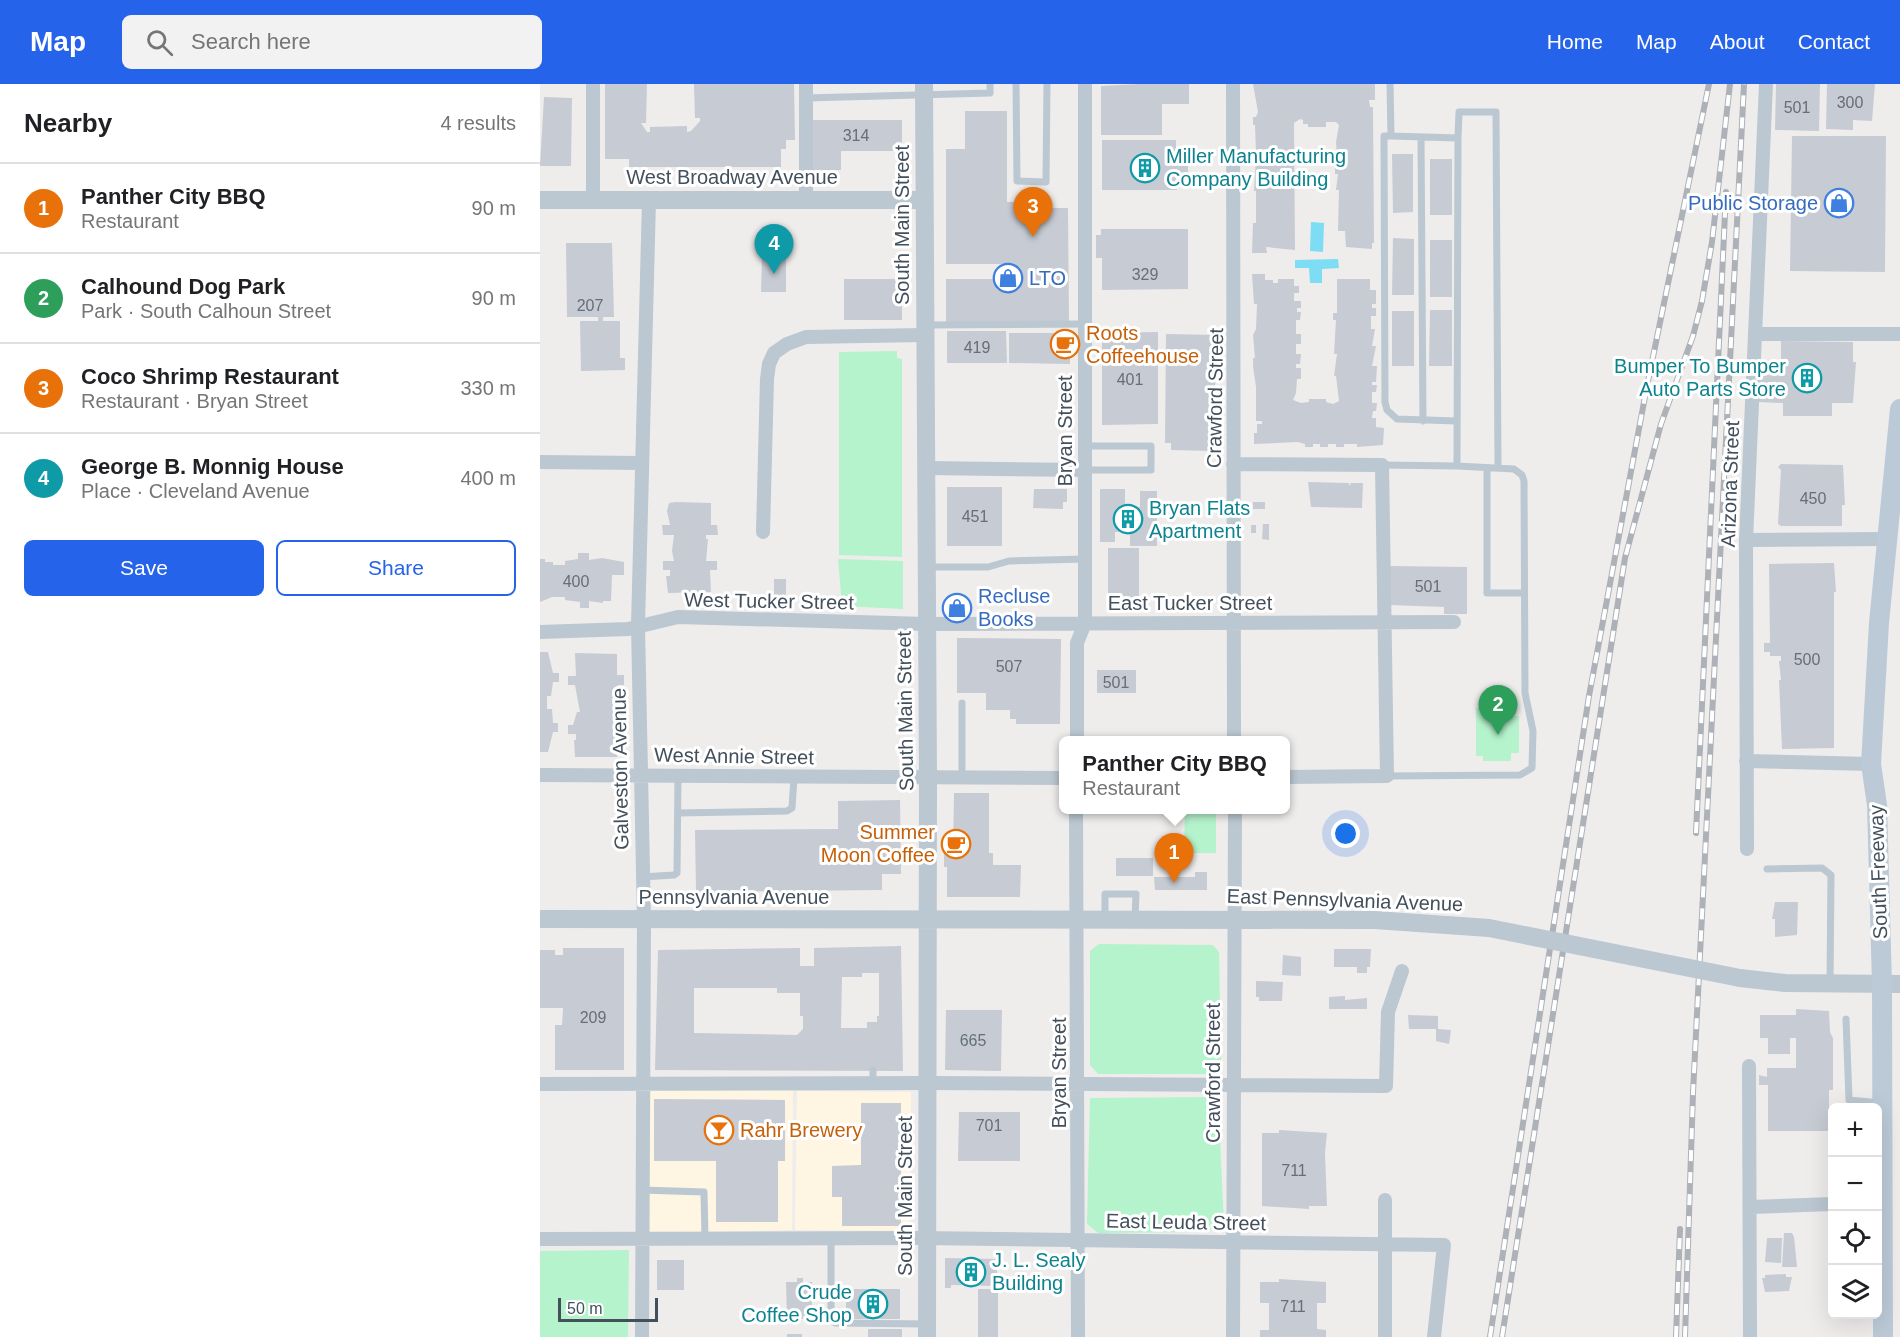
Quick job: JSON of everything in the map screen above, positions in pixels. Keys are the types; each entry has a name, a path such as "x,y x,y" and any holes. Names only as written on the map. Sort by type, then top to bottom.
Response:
{"main road":[{"name":"South Freeway","path":"1882,1103 1892,984 1877,805 1871,764 1879,623 1900,409"},
{"name":"South Freeway","path":"1880,1211 1882,1337"}],"street":[{"path":"592,84 593,200"},
{"name":"Bryan Street","path":"1077,736 1077,643 1085,623 1085,84"},
{"name":"Crawford Street","path":"1233,84 1236,307 1232,621 1234,736"},
{"name":"Arizona Street","path":"1747,849 1746,540 1766,84"},
{"name":"South Main Street","path":"924,88 928,779 927,1331"},
{"path":"806,91 807,200"},
{"name":"West Broadway Avenue","path":"540,200 924,200"},
{"name":"Galveston Avenue","path":"642,1337 643,1084 649,994 642,877 638,626 649,200"},
{"path":"763,532 767,379 769,364 774,353 787,344 806,337 924,330"},
{"path":"1756,334 1900,334"},
{"path":"540,462 642,463"},
{"path":"1233,464 1382,465 1387,776 1290,777"},
{"path":"925,468 1085,470"},
{"path":"1746,540 1887,539"},
{"name":"West Tucker Street","path":"540,632 628,629 678,617 926,624"},
{"name":"East Tucker Street","path":"926,624 1232,621 1454,622"},
{"path":"1746,761 1871,764"},
{"name":"West Annie Street","path":"540,775 1059,778"},
{"name":"Bryan Street","path":"1076,814 1079,1083 1078,1337"},
{"name":"Crawford Street","path":"1233,1337 1232,1085 1235,814"},
{"name":"East Pennsylvania Avenue","path":"928,918 1375,920 1489,928 1740,978 1829,985 1892,984"},
{"name":"Pennsylvania Avenue","path":"540,919 928,918"},
{"path":"540,1084 643,1084 873,1077 928,1083 1386,1086 1388,1012 1402,971"},
{"path":"1749,1066 1750,1337"},
{"path":"1385,1200 1385,1337"},
{"path":"1750,1207 1828,1204"},
{"name":"East Leuda Street","path":"540,1239 1079,1240 1444,1245 1434,1337"}],"lane":[{"path":"806,91 924,88 990,93 990,84"},
{"path":"1016,84 1017,181 1046,182 1047,84"},
{"path":"1390,84 1391,136"},
{"path":"1457,466 1459,112 1496,112 1498,468"},
{"path":"1457,421 1397,419 1387,410 1385,402 1384,136 1458,138"},
{"path":"1421,137 1423,421"},
{"path":"924,330 1085,324"},
{"path":"1085,446 1151,446 1151,454 1150,470 1085,470"},
{"path":"1382,465 1514,469 1522,475 1524,481 1525,693 1533,731 1532,768 1520,775 1387,776"},
{"path":"1486,468 1487,593 1524,594"},
{"path":"926,567 988,567 1009,561 1085,559"},
{"path":"962,703 962,778"},
{"path":"642,877 676,873 678,775"},
{"path":"678,813 787,811 792,808 794,801 794,777"},
{"path":"1767,869 1822,868 1831,875 1829,985"},
{"path":"1845,1019 1849,1100 1882,1103"},
{"path":"642,1190 704,1192 705,1239"},
{"path":"831,1239 831,1319 835,1323 927,1331"}],"shaded area":[{"path":"647,1090 793,1090 792,1230 649,1234"},
{"path":"797,1091 911,1092 910,1231 795,1230"}],"green space":[{"path":"897,351 897,358 902,359 902,557 839,555 839,352"},
{"path":"838,559 903,561 903,609 842,606"},
{"path":"1476,708 1513,708 1513,716 1519,716 1519,753 1511,753 1511,761 1483,761 1483,756 1476,756"},
{"path":"1185,814 1216,814 1216,853 1184,853"},
{"path":"1099,944 1213,945 1219,952 1221,1064 1214,1074 1098,1074 1090,1065 1090,951"},
{"path":"1218,1097 1224,1225 1206,1232 1098,1233 1087,1224 1090,1098"},
{"path":"629,1250 628,1337 540,1337 540,1251"}],"water":[{"path":"1311,222 1324,223 1323,252 1310,251"},
{"path":"1338,259 1339,268 1322,269 1322,283 1310,283 1309,268 1295,268 1295,260"}],"building":[{"path":"605,84 647,84 646,123 641,123 647,132 650,132 650,127 687,126 687,132 691,131 700,121 700,118 695,118 694,84 794,84 795,140 786,140 786,149 781,149 781,167 629,167 629,159 605,159"},
{"path":"1189,84 1189,104 1162,104 1162,135 1101,135 1101,86"},
{"path":"1253,84 1375,84 1375,100 1369,100 1370,107 1373,107 1374,243 1372,243 1372,249 1346,247 1345,231 1338,231 1339,190 1336,190 1338,174 1335,174 1335,168 1338,168 1336,142 1339,125 1336,122 1326,122 1326,127 1308,127 1308,124 1303,124 1303,120 1300,119 1294,123 1295,250 1266,247 1267,253 1252,253 1253,223 1256,223 1256,191 1254,191 1256,159 1253,159 1253,153 1256,153 1253,117 1256,117 1258,112"},
{"path":"1776,84 1820,84 1819,131 1775,130"},
{"path":"1827,84 1875,84 1872,121 1853,120 1853,130 1826,129"},
{"path":"544,97 572,98 571,166 540,166"},
{"path":"965,111 1007,111 1007,202 1036,202 1036,208 1068,208 1069,322 946,322 946,279 1007,279 1007,264 946,264 946,149 965,149"},
{"path":"810,120 902,120 902,151 841,151 841,170 810,170"},
{"name":"Public Storage","path":"1792,136 1886,136 1885,272 1790,271"},
{"name":"Miller Manufacturing Company Building","path":"1102,140 1176,140 1176,153 1188,153 1188,182 1177,182 1177,190 1102,190"},
{"path":"1392,154 1413,154 1413,212 1393,213"},
{"path":"1430,159 1452,159 1452,215 1430,215"},
{"path":"1101,229 1188,229 1188,289 1102,290 1102,258 1096,258 1096,235 1101,235"},
{"path":"1393,238 1414,239 1414,295 1392,295"},
{"path":"1430,240 1452,240 1452,297 1430,297"},
{"path":"566,243 612,243 614,317 603,317 603,321 620,321 620,358 625,358 625,370 581,371 580,321 598,321 598,317 567,317"},
{"path":"762,257 786,257 786,292 761,292"},
{"path":"1252,274 1265,274 1265,280 1273,280 1273,283 1278,283 1278,279 1294,279 1294,286 1299,286 1299,293 1294,293 1294,301 1301,301 1301,308 1297,308 1297,312 1301,312 1300,320 1296,320 1296,334 1301,334 1301,344 1296,344 1296,354 1301,354 1300,364 1296,364 1296,368 1301,368 1301,379 1297,379 1293,400 1301,403 1309,402 1309,399 1326,399 1326,402 1333,404 1339,401 1336,376 1334,376 1337,354 1334,354 1336,320 1333,320 1333,313 1337,313 1337,279 1370,279 1370,290 1376,290 1376,304 1372,304 1372,308 1376,308 1376,316 1371,316 1371,329 1375,329 1372,346 1376,346 1372,366 1377,366 1376,382 1372,382 1372,385 1377,385 1376,392 1372,392 1372,403 1377,403 1372,418 1376,418 1376,427 1384,428 1383,445 1357,447 1357,444 1344,444 1344,447 1336,447 1336,444 1328,444 1328,447 1320,447 1320,444 1313,444 1313,447 1305,447 1305,444 1298,442 1254,444 1257,424 1262,424 1262,421 1256,421 1253,335 1256,329 1257,304 1254,304"},
{"path":"844,279 902,279 902,320 844,320"},
{"path":"1430,310 1452,310 1452,366 1429,366"},
{"path":"1392,311 1414,311 1414,366 1392,366"},
{"path":"947,331 1006,331 1007,363 947,363"},
{"path":"1158,332 1158,424 1102,425 1102,333"},
{"path":"1009,333 1070,333 1070,364 1009,363"},
{"path":"1166,334 1216,335 1214,451 1171,450 1171,443 1165,443"},
{"name":"Bumper To Bumper Auto Parts Store","path":"1781,341 1853,342 1853,362 1856,362 1853,403 1832,403 1832,416 1783,416 1783,403 1757,402 1758,374 1769,375 1770,362 1781,362"},
{"path":"1781,464 1843,465 1845,505 1842,505 1842,526 1781,526 1778,524 1781,470 1778,467"},
{"path":"1308,482 1349,483 1349,486 1351,483 1363,483 1362,508 1311,507"},
{"path":"947,487 1002,487 1002,546 947,546"},
{"path":"1034,489 1067,489 1067,502 1063,502 1063,509 1033,508"},
{"name":"Bryan Flats Apartment","path":"1100,489 1125,489 1125,507 1140,507 1140,491 1157,491 1157,546 1130,546 1130,532 1115,532 1115,542 1100,542"},
{"path":"1253,502 1265,502 1265,509 1253,509"},
{"path":"669,503 711,503 711,525 717,525 718,535 706,535 708,539 706,561 717,561 717,570 710,570 711,592 668,593 666,576 670,576 670,570 663,570 663,561 674,561 672,551 674,535 663,535 662,525 670,525 667,511"},
{"path":"1263,524 1269,524 1269,540 1262,539"},
{"path":"1251,525 1256,525 1256,533 1251,533"},
{"path":"1108,548 1139,548 1139,608 1108,608"},
{"path":"578,553 589,553 589,560 602,558 624,562 624,575 612,575 611,601 603,601 603,603 589,601 589,608 580,608 580,602 565,600 565,597 552,597 540,602 540,559 553,562 553,565 565,565 565,561 578,559"},
{"path":"1834,563 1836,592 1834,592 1834,748 1782,749 1779,680 1781,680 1779,661 1781,661 1781,656 1770,656 1770,652 1764,652 1764,643 1770,643 1769,564"},
{"path":"1389,566 1467,567 1467,614 1444,614 1444,607 1389,605"},
{"path":"774,579 786,579 786,610 774,610"},
{"path":"957,638 1061,639 1060,724 1016,724 1016,719 1010,719 1010,710 986,710 986,693 957,693"},
{"path":"540,652 548,652 553,673 559,673 559,682 553,682 551,696 547,696 547,709 552,709 553,723 558,723 558,732 553,732 548,752 540,752"},
{"path":"575,653 617,654 617,675 624,675 624,685 618,685 615,698 612,698 615,720 618,720 618,725 624,725 624,735 616,735 617,757 575,757 576,734 568,734 568,725 573,725 577,712 580,712 575,685 568,685 568,676 576,676"},
{"path":"1097,670 1136,670 1136,693 1097,693"},
{"path":"954,793 989,793 989,853 993,853 993,865 1021,865 1020,897 947,897 947,867 944,867 944,854 953,854"},
{"path":"900,800 901,874 882,874 882,890 696,892 695,830 838,829 838,801"},
{"path":"1116,858 1153,858 1153,876 1116,876"},
{"path":"1195,872 1207,872 1207,890 1155,890 1154,877 1195,877"},
{"path":"1775,902 1798,902 1797,935 1775,937 1775,919 1772,919"},
{"path":"901,946 903,1071 655,1070 658,950 800,948 800,966 814,966 814,948","holes":["862,973 879,973 877,1022 867,1022 867,1028 841,1028 842,977 862,977","694,988 777,988 777,993 800,993 800,1016 803,1016 803,1029 797,1035 694,1033"]},
{"path":"563,948 624,948 624,1070 555,1070 555,1025 562,1025 563,1008 540,1008 540,950 555,950 555,955 563,955"},
{"path":"1334,949 1371,949 1370,967 1367,967 1367,973 1357,973 1357,967 1334,967"},
{"path":"1283,955 1301,957 1301,976 1282,975"},
{"path":"1256,981 1283,982 1282,1001 1259,1001 1259,997 1256,997"},
{"path":"1345,996 1345,1000 1367,998 1367,1009 1329,1009 1329,997"},
{"path":"1796,1009 1829,1011 1830,1032 1833,1038 1833,1090 1829,1090 1828,1131 1768,1131 1768,1085 1759,1085 1759,1075 1767,1077 1767,1068 1796,1068 1796,1038 1790,1038 1790,1054 1768,1054 1768,1038 1760,1038 1760,1015 1796,1015"},
{"path":"946,1010 1002,1010 1001,1071 945,1070"},
{"path":"1408,1015 1438,1016 1438,1029 1451,1030 1449,1044 1436,1041 1436,1029 1409,1029"},
{"name":"Rahr Brewery","path":"654,1099 785,1100 785,1161 778,1161 778,1222 716,1222 716,1161 654,1161"},
{"path":"861,1103 901,1103 901,1226 842,1226 842,1197 832,1197 832,1166 861,1165"},
{"path":"959,1112 1020,1112 1020,1161 958,1161"},
{"path":"1279,1130 1327,1133 1325,1153 1327,1206 1309,1206 1309,1209 1262,1206 1262,1133 1279,1133"},
{"path":"1784,1233 1792,1233 1794,1237 1797,1267 1782,1267"},
{"path":"1767,1238 1782,1238 1781,1263 1765,1262"},
{"name":"J. L. Sealy Building","path":"945,1258 997,1259 997,1286 951,1285 951,1288 945,1288"},
{"path":"657,1260 684,1260 684,1290 657,1290"},
{"path":"1786,1274 1786,1277 1792,1277 1789,1291 1765,1292 1762,1278 1765,1278 1765,1275"},
{"path":"797,1278 803,1278 803,1282 812,1282 812,1319 787,1319 786,1282 797,1282"},
{"path":"1279,1279 1326,1282 1326,1303 1317,1303 1317,1329 1326,1330 1326,1337 1260,1337 1260,1330 1269,1330 1269,1303 1260,1303 1260,1282 1279,1282"},
{"name":"Crude Coffee Shop","path":"846,1289 900,1289 900,1319 846,1319"},
{"path":"978,1289 998,1289 998,1337 978,1337"},
{"path":"868,1329 902,1329 902,1337 868,1337"},
{"path":"787,1334 802,1334 802,1337 787,1337"}],"railway":[{"path":"1490,1337 1589,696 1647,386 1709,84"},
{"path":"1502,1337 1625,558 1661,424 1693,336 1702,301 1712,242 1730,84"},
{"path":"1685,1337 1693,1093 1744,84"},
{"path":"1696,833 1726,192"},
{"path":"1676,1337 1680,1229"}],"place":[{"name":"Miller Manufacturing Company Building","path":"1145,168"},
{"name":"Public Storage","path":"1839,203"},
{"name":"Coco Shrimp Restaurant","path":"1033,237"},
{"name":"George B. Monnig House","path":"774,274"},
{"name":"LTO","path":"1008,278"},
{"name":"Roots Coffeehouse","path":"1065,344"},
{"name":"Bumper To Bumper Auto Parts Store","path":"1807,378"},
{"name":"Bryan Flats Apartment","path":"1128,519"},
{"name":"Recluse Books","path":"957,608"},
{"name":"Calhound Dog Park","path":"1498,735"},
{"name":"Summer Moon Coffee","path":"956,844"},
{"name":"Panther City BBQ","path":"1174,883"},
{"name":"Rahr Brewery","path":"719,1130"},
{"name":"J. L. Sealy Building","path":"971,1272"},
{"name":"Crude Coffee Shop","path":"873,1304"}]}
